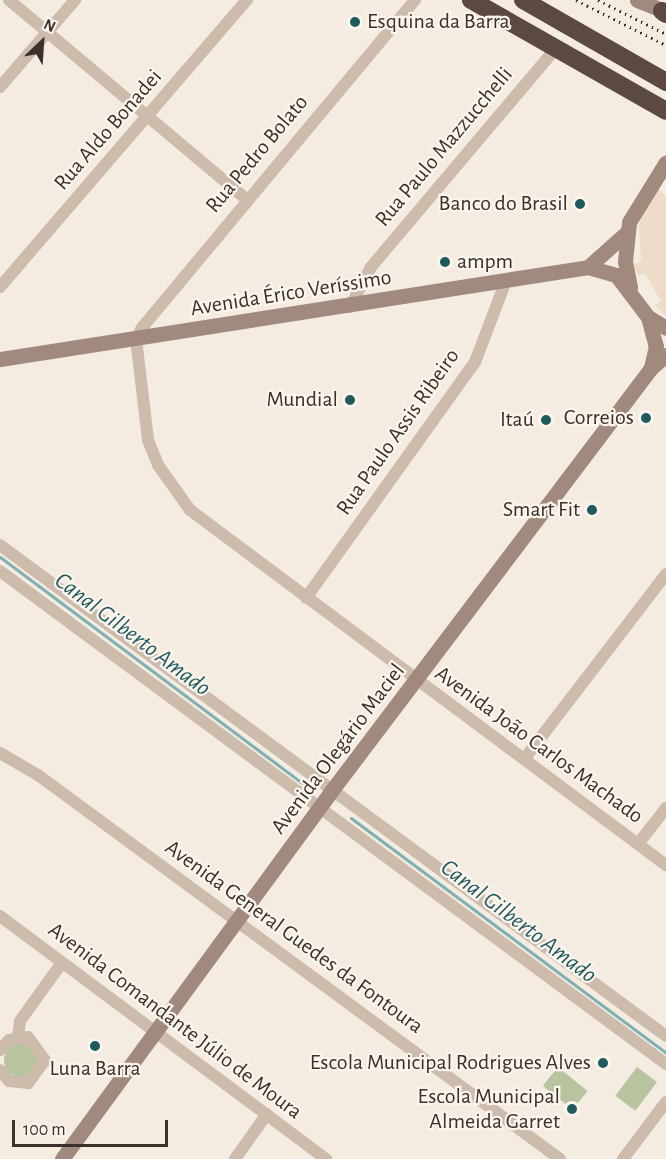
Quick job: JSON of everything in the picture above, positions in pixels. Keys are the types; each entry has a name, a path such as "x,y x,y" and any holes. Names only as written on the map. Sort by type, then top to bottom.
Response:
{"highway":[{"path":"471,0 666,111"},
{"path":"524,0 666,82"}],"main road":[{"path":"637,0 665,12"},
{"path":"631,290 626,234 638,201 666,162"},
{"path":"588,267 626,234"},
{"path":"588,267 609,271 631,290 648,316 656,346 651,368"},
{"name":"Avenida Érico Veríssimo","path":"0,359 350,307 588,267"},
{"path":"648,316 666,328"},
{"name":"Avenida Olegário Maciel","path":"62,1159 239,921 320,807 418,682 651,368 666,355"}],"street":[{"path":"9,0 246,199"},
{"path":"0,87 75,0"},
{"name":"Rua Aldo Bonadei","path":"0,287 247,0"},
{"name":"Rua Pedro Bolato","path":"136,339 246,199 415,0"},
{"name":"Rua Paulo Mazzucchelli","path":"350,307 366,275 556,48"},
{"path":"366,275 376,302"},
{"name":"Rua Paulo Assis Ribeiro","path":"306,598 475,362 506,281"},
{"name":"Avenida João Carlos Machado","path":"136,339 148,440 171,488 190,510 666,865"},
{"path":"0,545 666,1036"},
{"path":"0,571 666,1064"},
{"path":"525,758 666,574"},
{"name":"Avenida General Guedes da Fontoura","path":"0,753 239,921 560,1159"},
{"path":"638,844 666,808"},
{"name":"Avenida Comandante Júlio de Moura","path":"0,916 326,1159"},
{"path":"0,1050 18,1036 20,1021 61,963"},
{"path":"0,1070 18,1084 43,1070 43,1051 18,1036"},
{"path":"622,1159 666,1102"},
{"path":"235,1159 267,1114"}],"green space":[{"path":"21,1043 33,1048 38,1060 33,1072 21,1077 9,1072 4,1060 9,1048"},
{"path":"558,1067 588,1091 572,1110 543,1086"},
{"path":"637,1067 657,1082 635,1111 615,1096"}],"shaded area":[{"path":"653,184 666,196 666,316 655,305 661,301 645,273 638,276 634,265 641,262 639,225"}],"waterway":[{"name":"Canal Gilberto Amado","path":"0,557 302,783"},
{"name":"Canal Gilberto Amado","path":"351,818 666,1053"}],"railway":[{"path":"576,0 666,45"},
{"path":"598,0 666,34"}],"place":[{"name":"Esquina da Barra","path":"355,22"},
{"name":"Banco do Brasil","path":"580,204"},
{"name":"ampm","path":"445,262"},
{"name":"Mundial","path":"350,400"},
{"name":"Correios","path":"646,418"},
{"name":"Itaú","path":"546,420"},
{"name":"Smart Fit","path":"592,510"},
{"name":"Luna Barra","path":"95,1046"},
{"name":"Escola Municipal Rodrigues Alves","path":"603,1063"},
{"name":"Escola Municipal Almeida Garret","path":"572,1109"}]}
